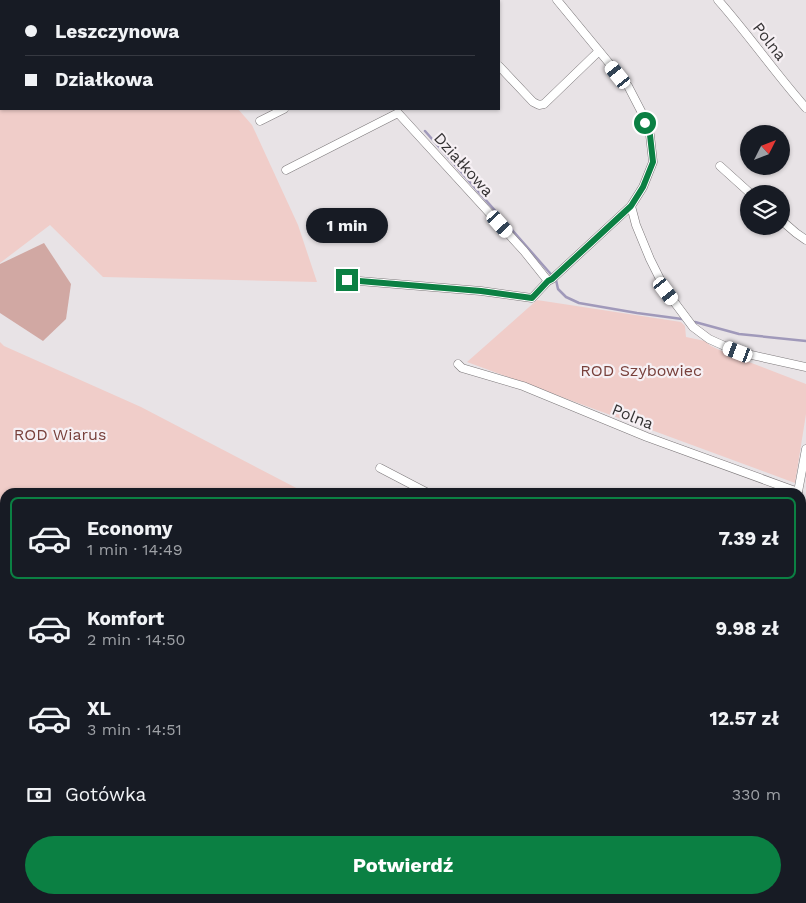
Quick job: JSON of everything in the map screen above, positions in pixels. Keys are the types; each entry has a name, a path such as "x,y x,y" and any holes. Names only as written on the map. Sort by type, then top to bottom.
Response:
{"street":[{"path":"347,280 481,291 532,298 631,206 643,187 653,162 650,135 641,111 628,86 557,0"},
{"name":"Polna","path":"718,0 806,108"},
{"path":"500,67 533,102 539,105 544,104 599,51"},
{"path":"260,121 282,110"},
{"name":"Działkowa","path":"286,170 396,111 550,280"},
{"path":"720,166 741,185"},
{"path":"631,206 636,225 666,291 693,327 709,339 738,352 806,367"},
{"path":"790,228 806,240"},
{"name":"Polna","path":"458,364 462,368 523,386 647,437 787,488"},
{"name":"Polna","path":"799,488 806,449"},
{"path":"380,468 418,488"}],"green space":[{"path":"0,110 239,110 252,125 298,225 317,282 103,277 50,225 0,263"},
{"name":"ROD Szybowiec","path":"537,300 681,322 685,326 686,337 705,341 728,354 806,384 806,414 795,483 467,362"},
{"name":"ROD Wiarus","path":"0,342 4,346 141,407 296,488 0,488"}],"shaded area":[{"path":"44,243 71,284 66,319 43,341 0,313 0,264"}],"waterway":[{"path":"425,131 556,280 558,289 566,297 579,303 682,319"},
{"path":"695,322 739,334 806,341"}],"route":[{"path":"347,280 481,291 532,298 548,281 631,206 643,187 653,162 650,135 645,123"}]}
